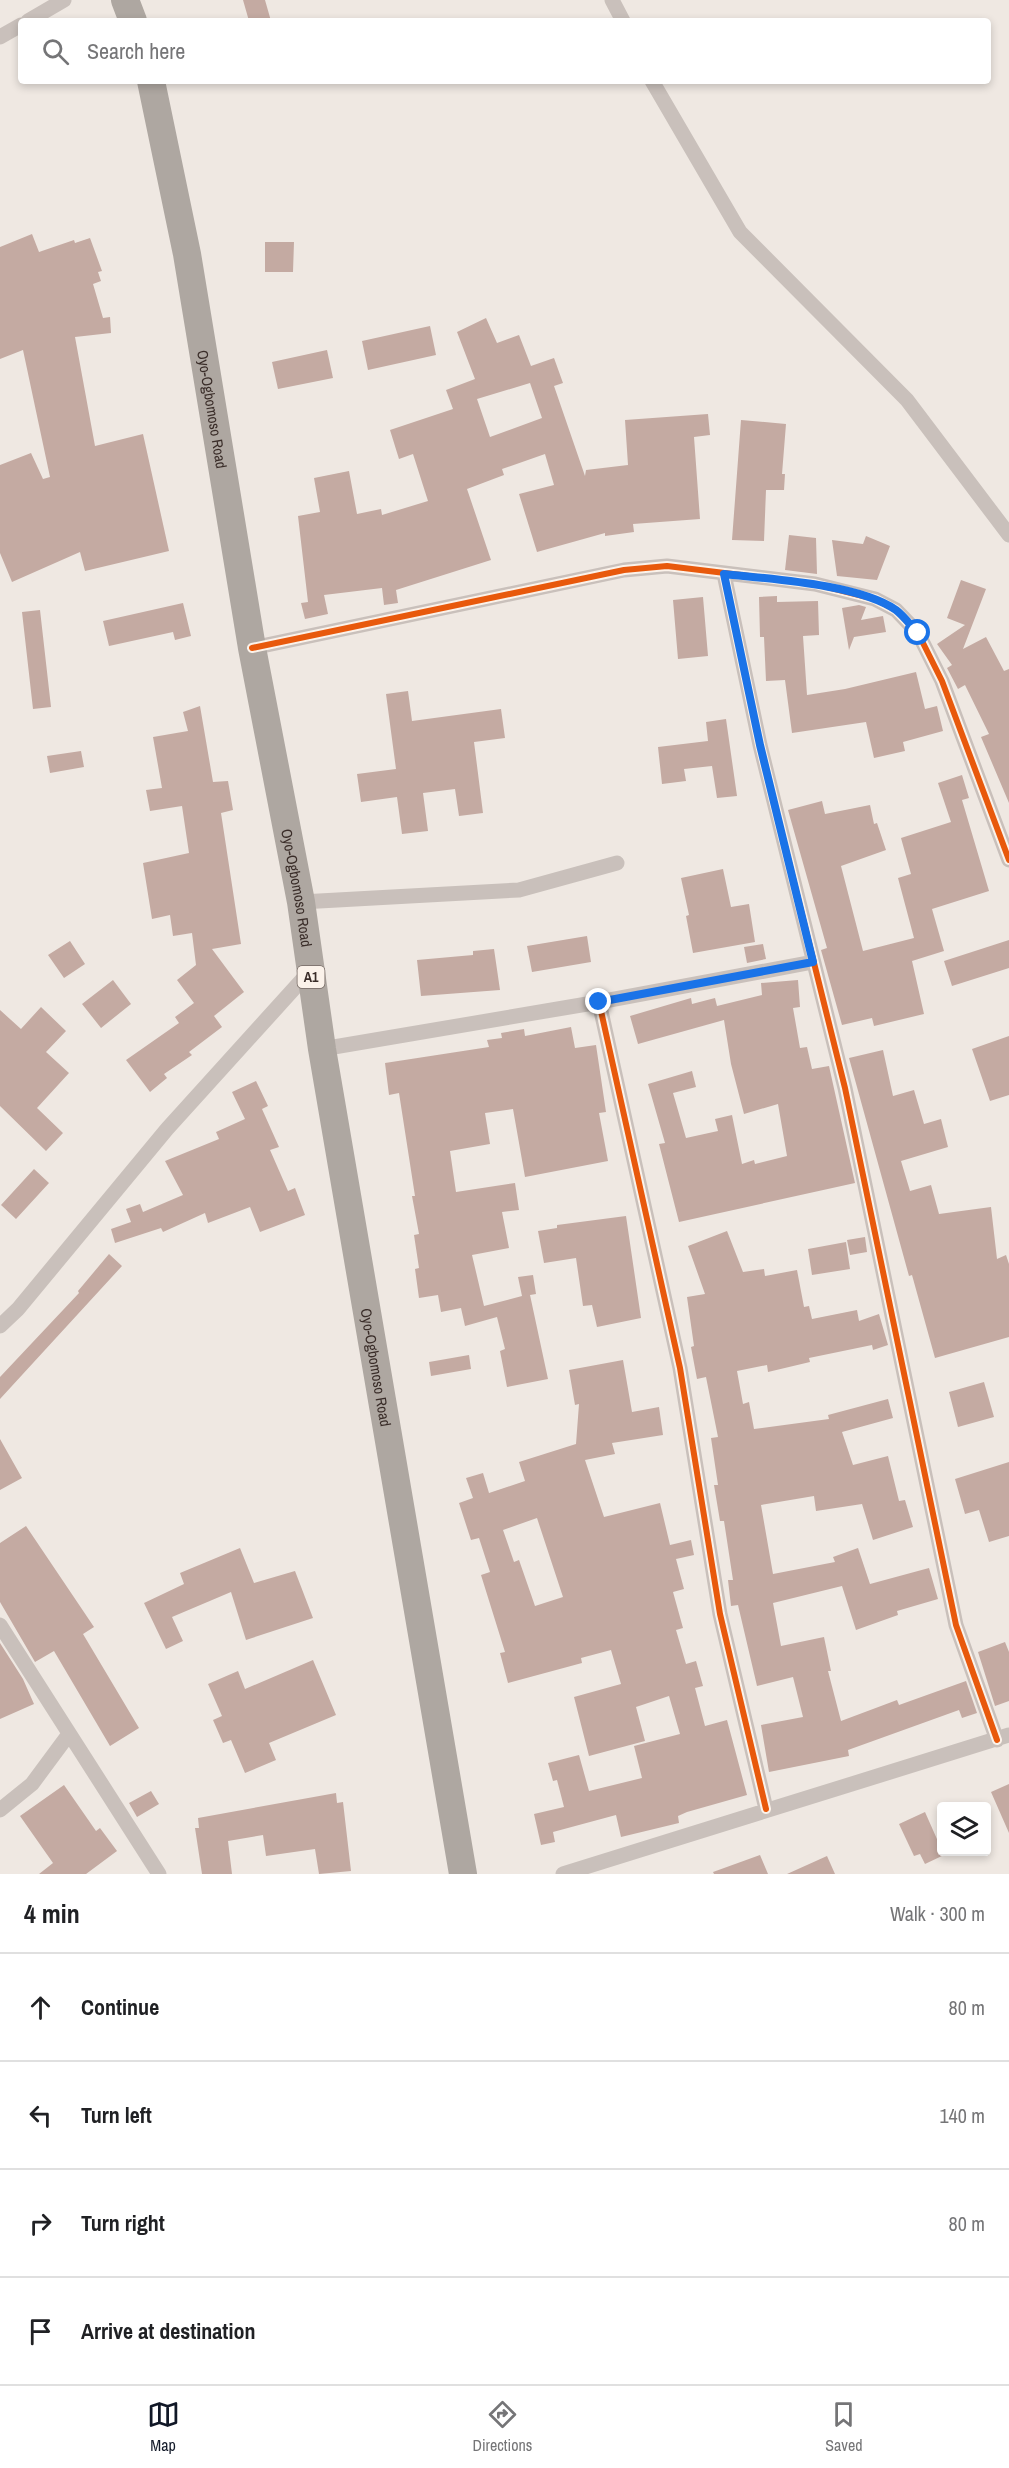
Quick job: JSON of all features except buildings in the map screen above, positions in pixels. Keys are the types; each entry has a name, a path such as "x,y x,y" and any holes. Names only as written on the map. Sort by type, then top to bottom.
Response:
{"highway":[{"path":"125,0 132,18"},
{"name":"Oyo-Ogbomoso Road","path":"152,84 188,254 252,648 301,902 322,1049 463,1874"}],"street":[{"path":"33,18 64,0"},
{"path":"612,0 621,18"},
{"path":"0,37 18,27"},
{"path":"654,84 740,232 907,400 1009,535"},
{"path":"252,648 624,570 666,566 815,584 875,599 897,610 918,633 942,681 1009,860"},
{"path":"563,1874 1003,1737 956,1625 845,1088 760,745 724,574"},
{"path":"301,902 519,890 617,863"},
{"path":"322,1049 599,1002 813,962"},
{"path":"0,1326 18,1309 167,1129 310,971"},
{"path":"599,1002 680,1368 720,1614 766,1809"},
{"path":"0,1625 159,1874"},
{"path":"0,1810 32,1784 69,1734"}],"cycle path":[{"path":"252,648 624,570 667,566 815,584 875,599 896,610 918,633 942,681 1009,860"},
{"path":"724,574 760,745 845,1088 956,1625 997,1740"},
{"path":"599,1002 680,1368 720,1614 766,1809"}],"route":[{"path":"599,1002 813,962 760,745 724,574 815,584 875,599 897,610 918,633"}]}
